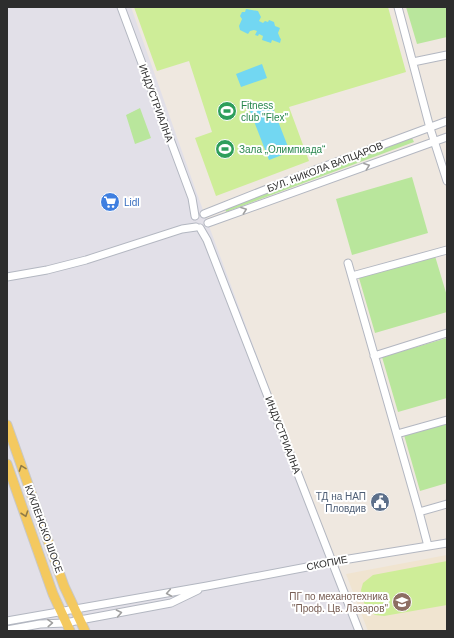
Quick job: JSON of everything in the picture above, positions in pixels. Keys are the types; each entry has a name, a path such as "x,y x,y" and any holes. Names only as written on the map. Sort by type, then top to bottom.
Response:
{"main road":[{"name":"КУКЛЕНСКО ШОСЕ","path":"7,425 64,586 85,631"},
{"name":"КУКЛЕНСКО ШОСЕ","path":"7,464 50,585 68,627"}],"street":[{"name":"ИНДУСТРИАЛНА","path":"120,7 228,297 359,631"},
{"path":"398,7 430,128 446,173 447,181"},
{"path":"413,62 447,54"},
{"name":"БУЛ. НИКОЛА ВАПЦАРОВ","path":"7,277 47,270 86,260 182,229 320,168 447,122"},
{"name":"БУЛ. НИКОЛА ВАПЦАРОВ","path":"200,221 447,137"},
{"path":"352,276 447,250"},
{"path":"348,263 428,546"},
{"path":"374,356 447,333"},
{"path":"397,434 447,420"},
{"path":"419,512 447,504"},
{"name":"СКОПИЕ","path":"7,621 447,543"},
{"name":"СКОПИЕ","path":"7,630 48,623 68,627 80,620 171,603 208,586"}],"shaded area":[{"path":"7,7 131,7 196,191 359,631 7,631"},
{"name":"ПГ по механотехника \"Проф. Цв. Лазаров\"","path":"447,555 447,631 368,631 346,574"}],"green space":[{"path":"134,7 388,7 406,72 289,107 309,161 216,196 195,138 212,132 189,61 157,71"},
{"path":"406,7 447,7 447,37 417,44"},
{"path":"140,108 151,138 135,144 126,115"},
{"path":"412,138 414,142 226,212 225,207"},
{"path":"412,177 428,233 352,255 336,199"},
{"path":"435,256 447,296 447,312 375,333 359,278"},
{"path":"447,338 447,398 398,412 382,357"},
{"path":"447,423 447,483 420,491 404,435"},
{"path":"447,561 447,605 384,616 375,615 368,610 362,599 361,590 363,583 373,575"}],"water":[{"path":"246,9 258,11 261,17 259,21 263,23 265,21 268,22 269,20 274,22 275,26 280,28 278,33 281,39 280,43 272,40 271,43 262,40 263,36 259,34 258,36 255,35 257,31 254,30 250,31 248,34 240,30 239,26 242,19 240,16"},
{"path":"262,64 267,78 241,87 236,74"},
{"path":"271,103 290,152 269,160 250,111"}],"place":[{"name":"Fitness club \"Flex\"","path":"227,111"},
{"name":"Зала „Олимпиада“","path":"225,149"},
{"name":"Lidl","path":"110,202"},
{"name":"ТД на НАП Пловдив","path":"380,502"},
{"name":"ПГ по механотехника \"Проф. Цв. Лазаров\"","path":"402,602"}]}
